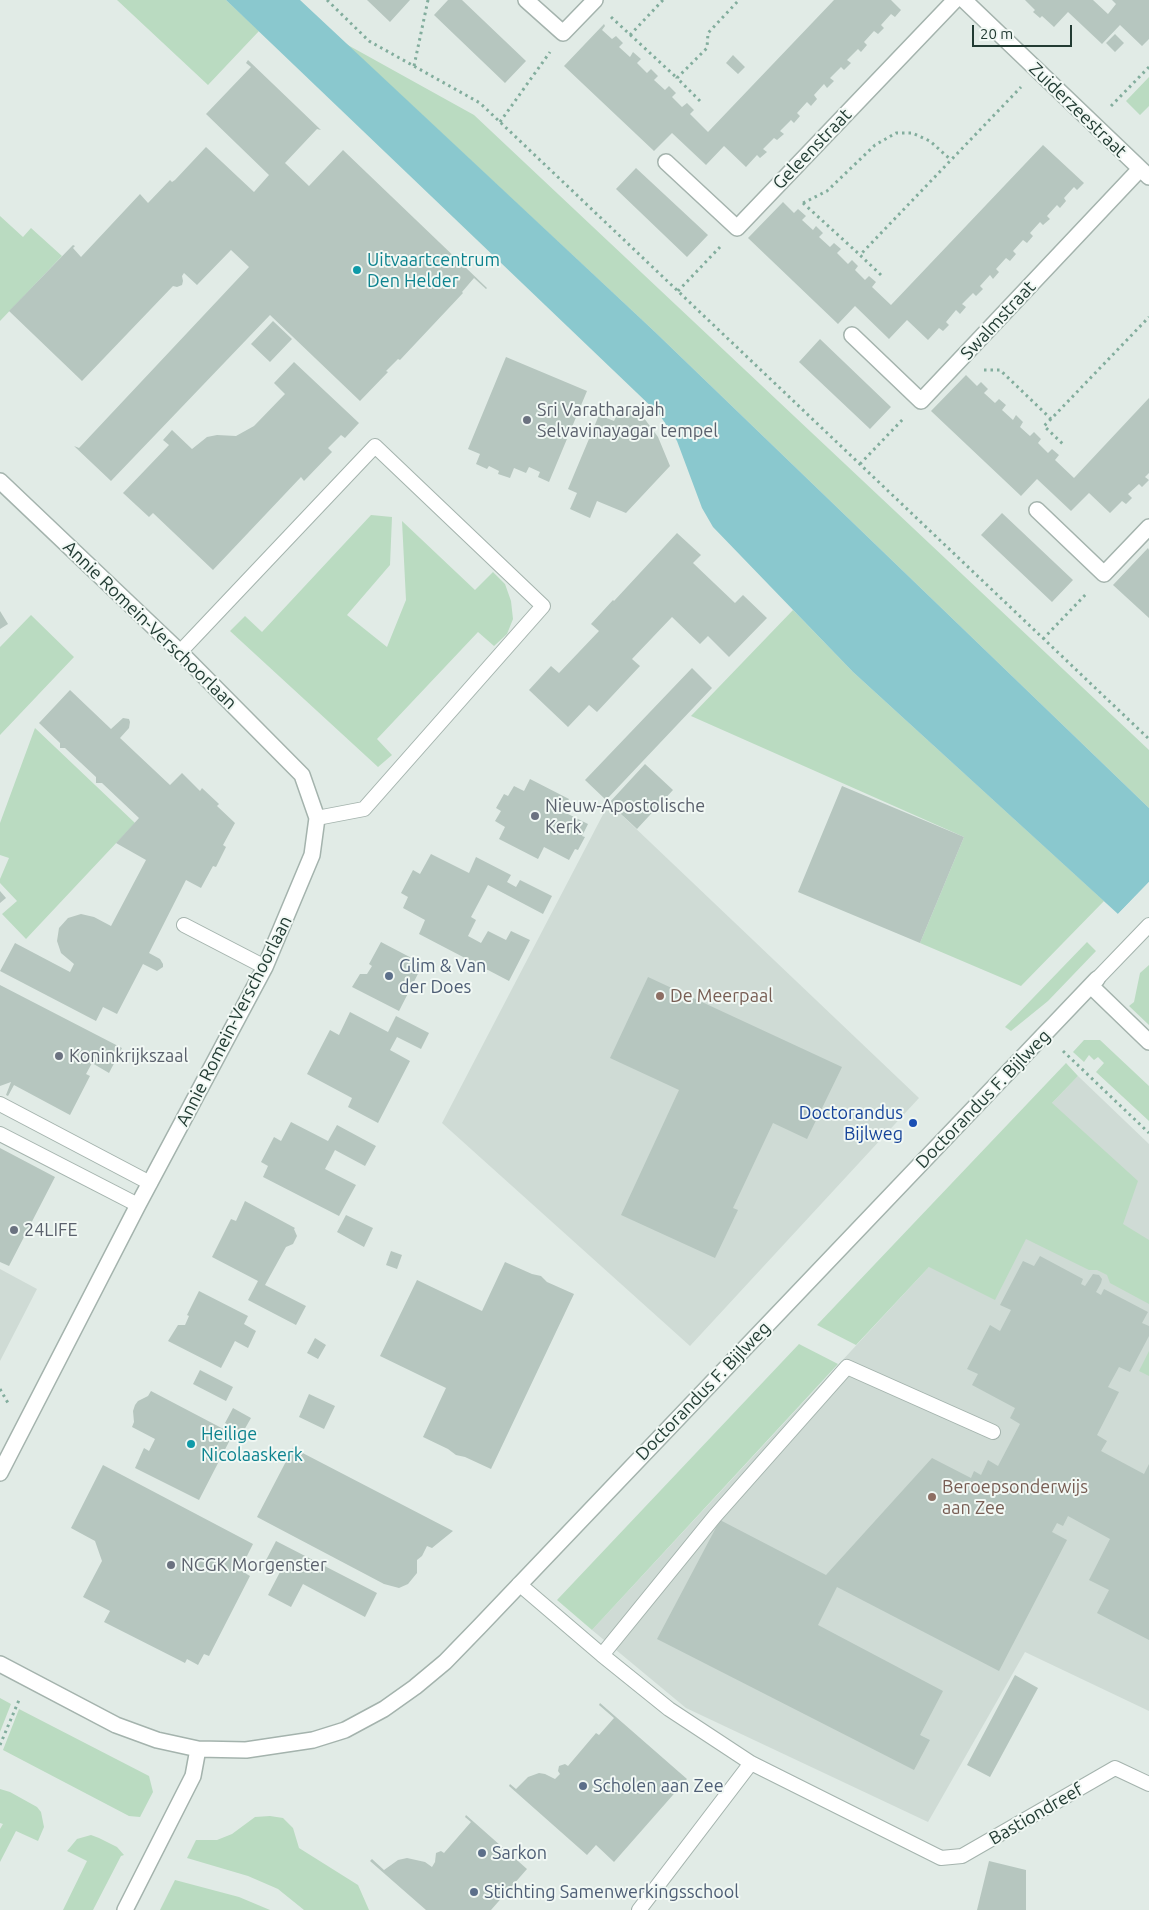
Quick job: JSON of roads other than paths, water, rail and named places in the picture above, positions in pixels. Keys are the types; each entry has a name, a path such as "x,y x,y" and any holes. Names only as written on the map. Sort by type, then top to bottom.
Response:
{"street":[{"path":"526,0 564,33 595,1"},
{"name":"Geleenstraat","path":"666,162 737,228 954,0"},
{"name":"Zuiderzeestraat","path":"964,0 1145,173"},
{"name":"Swalmstraat","path":"852,335 921,401 965,354 1145,173"},
{"name":"Annie Romein-Verschoorlaan","path":"0,481 180,652 302,775 317,818 312,855 265,967 138,1205 0,1472"},
{"path":"1037,510 1104,574 1149,527"},
{"path":"1094,982 1149,1042"},
{"name":"Doctorandus F. Bijlweg","path":"0,1664 130,1731 157,1740 198,1749 255,1749 313,1740 345,1730 384,1709 430,1675 479,1627 1094,982"},
{"path":"125,1910 193,1776 198,1749"}],"lane":[{"path":"180,652 376,446 542,606 364,810 317,818"},
{"path":"184,925 265,967"},
{"name":"Doctorandus F. Bijlweg","path":"1094,982 1149,925"},
{"path":"0,1104 150,1183"},
{"path":"0,1134 138,1205"},
{"path":"602,1656 714,1516 847,1368 993,1432"},
{"path":"519,1584 602,1656 670,1709 751,1763 639,1910"},
{"name":"Bastiondreef","path":"751,1763 941,1858 962,1856 1115,1768 1149,1784"}],"water":[{"path":"226,0 300,0 654,331 1149,808 1149,882 1118,914 853,672 713,527 702,508 677,441 659,414"}],"place":[{"name":"Uitvaartcentrum Den Helder","path":"357,270"},
{"name":"Sri Varatharajah Selvavinayagar tempel","path":"527,420"},
{"name":"Nieuw-Apostolische Kerk","path":"535,816"},
{"name":"Glim & Van der Does","path":"389,976"},
{"name":"De Meerpaal","path":"660,996"},
{"name":"Koninkrijkszaal","path":"59,1056"},
{"name":"Doctorandus Bijlweg","path":"913,1123"},
{"name":"24LIFE","path":"14,1230"},
{"name":"Heilige Nicolaaskerk","path":"191,1444"},
{"name":"Beroepsonderwijs aan Zee","path":"932,1497"},
{"name":"NCGK Morgenster","path":"171,1565"},
{"name":"Scholen aan Zee","path":"583,1786"},
{"name":"Sarkon","path":"482,1853"},
{"name":"Stichting Samenwerkingsschool","path":"474,1892"}]}
